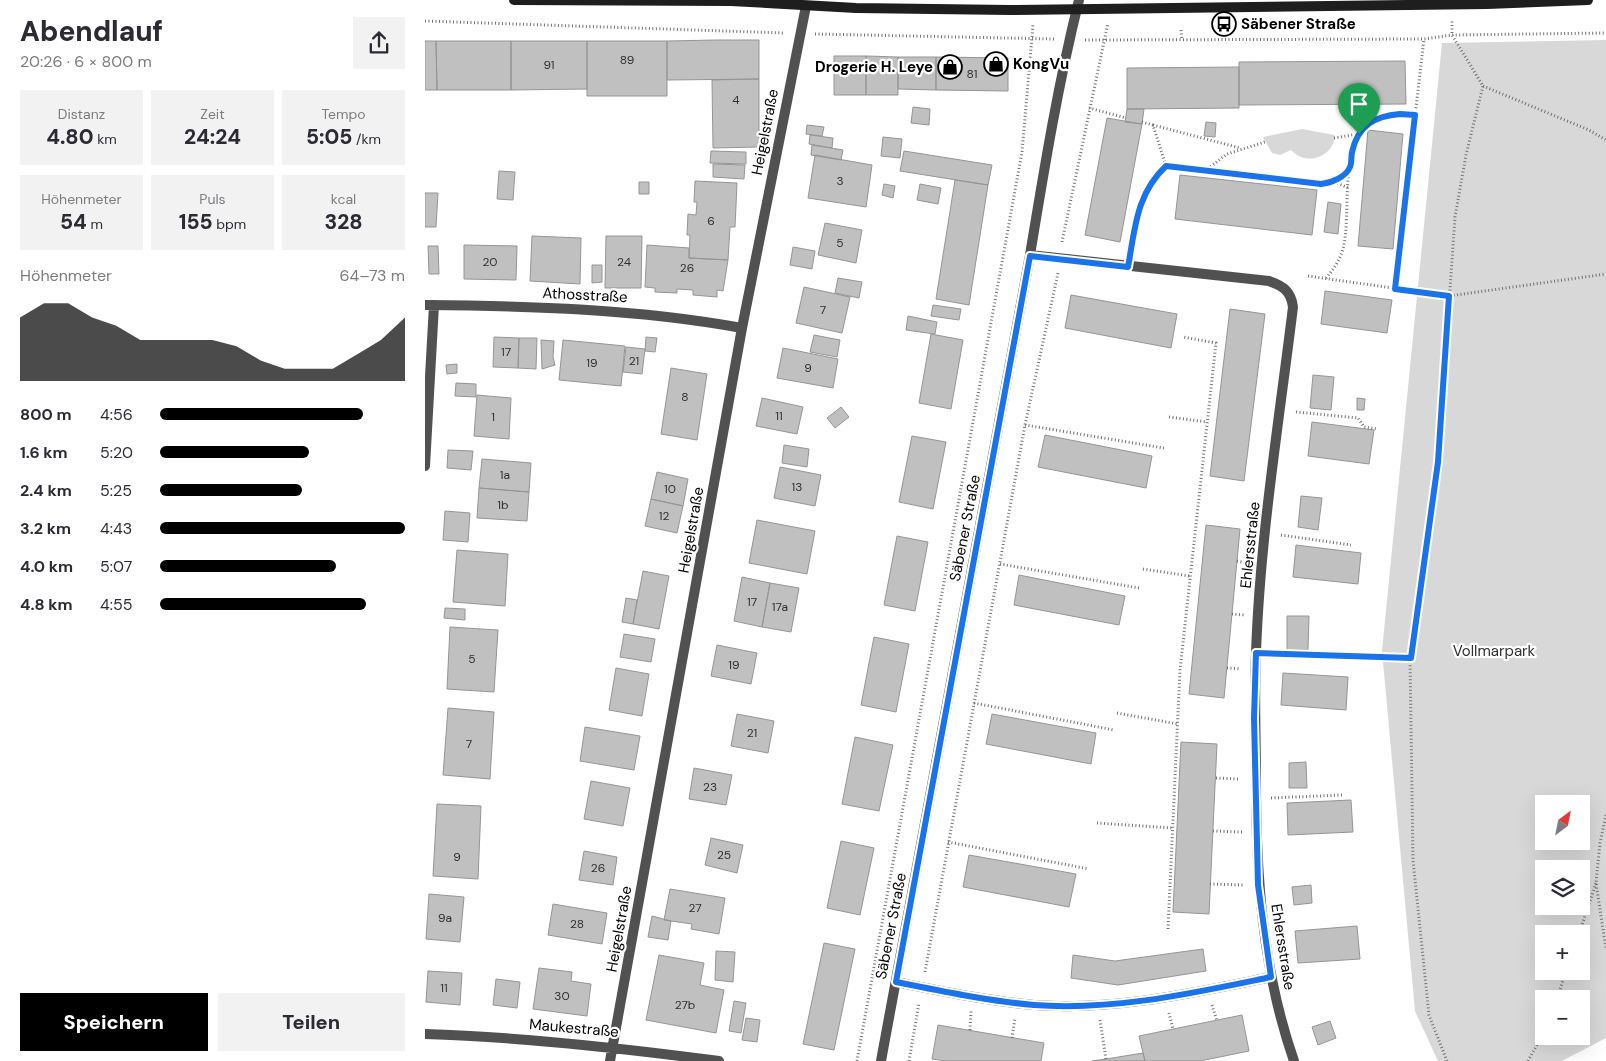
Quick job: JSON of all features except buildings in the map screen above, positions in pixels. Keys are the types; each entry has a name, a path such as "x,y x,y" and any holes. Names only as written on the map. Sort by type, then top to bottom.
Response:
{"street":[{"path":"514,0 741,2 901,9 1078,5 1588,0"},
{"name":"Säbener Straße","path":"881,1061 1047,155 1078,5"},
{"name":"Heigelstraße","path":"610,1061 743,328 806,6"},
{"name":"Ehlersstraße","path":"1030,256 1269,281 1287,290 1291,297 1293,307 1265,534 1256,653 1254,718 1258,885 1271,977 1283,1030 1294,1061"},
{"path":"425,466 429,305"},
{"name":"Athosstraße","path":"429,305 614,311 686,318 743,328"},
{"path":"896,982 1034,1005 1097,1005 1174,998 1271,977"},
{"name":"Maukestraße","path":"425,1034 499,1036 613,1047 719,1061"}],"path":[{"path":"425,21 1032,39 1023,152 857,1061"},
{"path":"1181,30 1181,40"},
{"path":"909,1061 1025,425 1060,260 1089,108 1105,39 1424,39 1452,35 1606,33"},
{"path":"1452,35 1483,86 1589,130 1606,140"},
{"path":"1395,289 1424,39"},
{"path":"1447,1061 1429,1015 1413,860 1411,658 1438,462 1455,217 1466,155 1483,86"},
{"path":"1089,108 1126,118"},
{"path":"1325,279 1334,268 1343,250 1351,154 1359,134 1371,120 1383,115 1415,115"},
{"path":"1142,122 1240,148"},
{"path":"1153,125 1166,166"},
{"path":"1334,138 1359,134"},
{"path":"1205,171 1215,162 1240,148 1265,142"},
{"path":"1166,166 1321,184 1334,182 1349,188"},
{"path":"1128,267 1143,197 1149,184 1166,166"},
{"path":"1334,182 1350,168"},
{"path":"1308,276 1449,296 1606,274"},
{"path":"1168,929 1180,670 1216,343 1183,337"},
{"path":"1280,410 1358,418 1364,427 1377,429"},
{"path":"1169,417 1207,422"},
{"path":"1025,425 1164,448"},
{"path":"1265,534 1351,544"},
{"path":"1000,564 1139,588"},
{"path":"1143,569 1191,576"},
{"path":"1256,653 1411,658"},
{"path":"974,703 1114,730"},
{"path":"1117,713 1178,724"},
{"path":"1215,778 1256,779"},
{"path":"1255,799 1342,794"},
{"path":"1582,925 1596,882 1600,843 1606,816"},
{"path":"1097,823 1173,828"},
{"path":"1213,831 1256,833"},
{"path":"948,842 1089,869"},
{"path":"1596,882 1606,948"},
{"path":"1210,884 1258,885"},
{"path":"1097,1005 1106,1059"},
{"path":"1528,1061 1537,1045"}],"green space":[{"name":"Vollmarpark","path":"1606,40 1606,1038 1562,1061 1438,1061 1415,1011 1382,651 1442,43"},
{"path":"1302,129 1334,135 1332,146 1319,157 1301,157 1291,150 1280,155 1272,153 1263,137"}],"place":[{"name":"Säbener Straße","path":"1224,24"},
{"name":"KongVu","path":"996,64"},
{"name":"Drogerie H. Leye","path":"950,67"}],"route":[{"path":"1383,115 1415,115 1395,289 1449,296 1438,462 1411,658 1256,653 1254,718 1258,885 1271,977 1174,998 1067,1006 1034,1005 987,999 896,982 1030,256 1128,267 1140,204 1149,184 1166,166 1321,184 1334,182 1350,168 1351,154 1359,134 1371,120 1383,115"}]}
